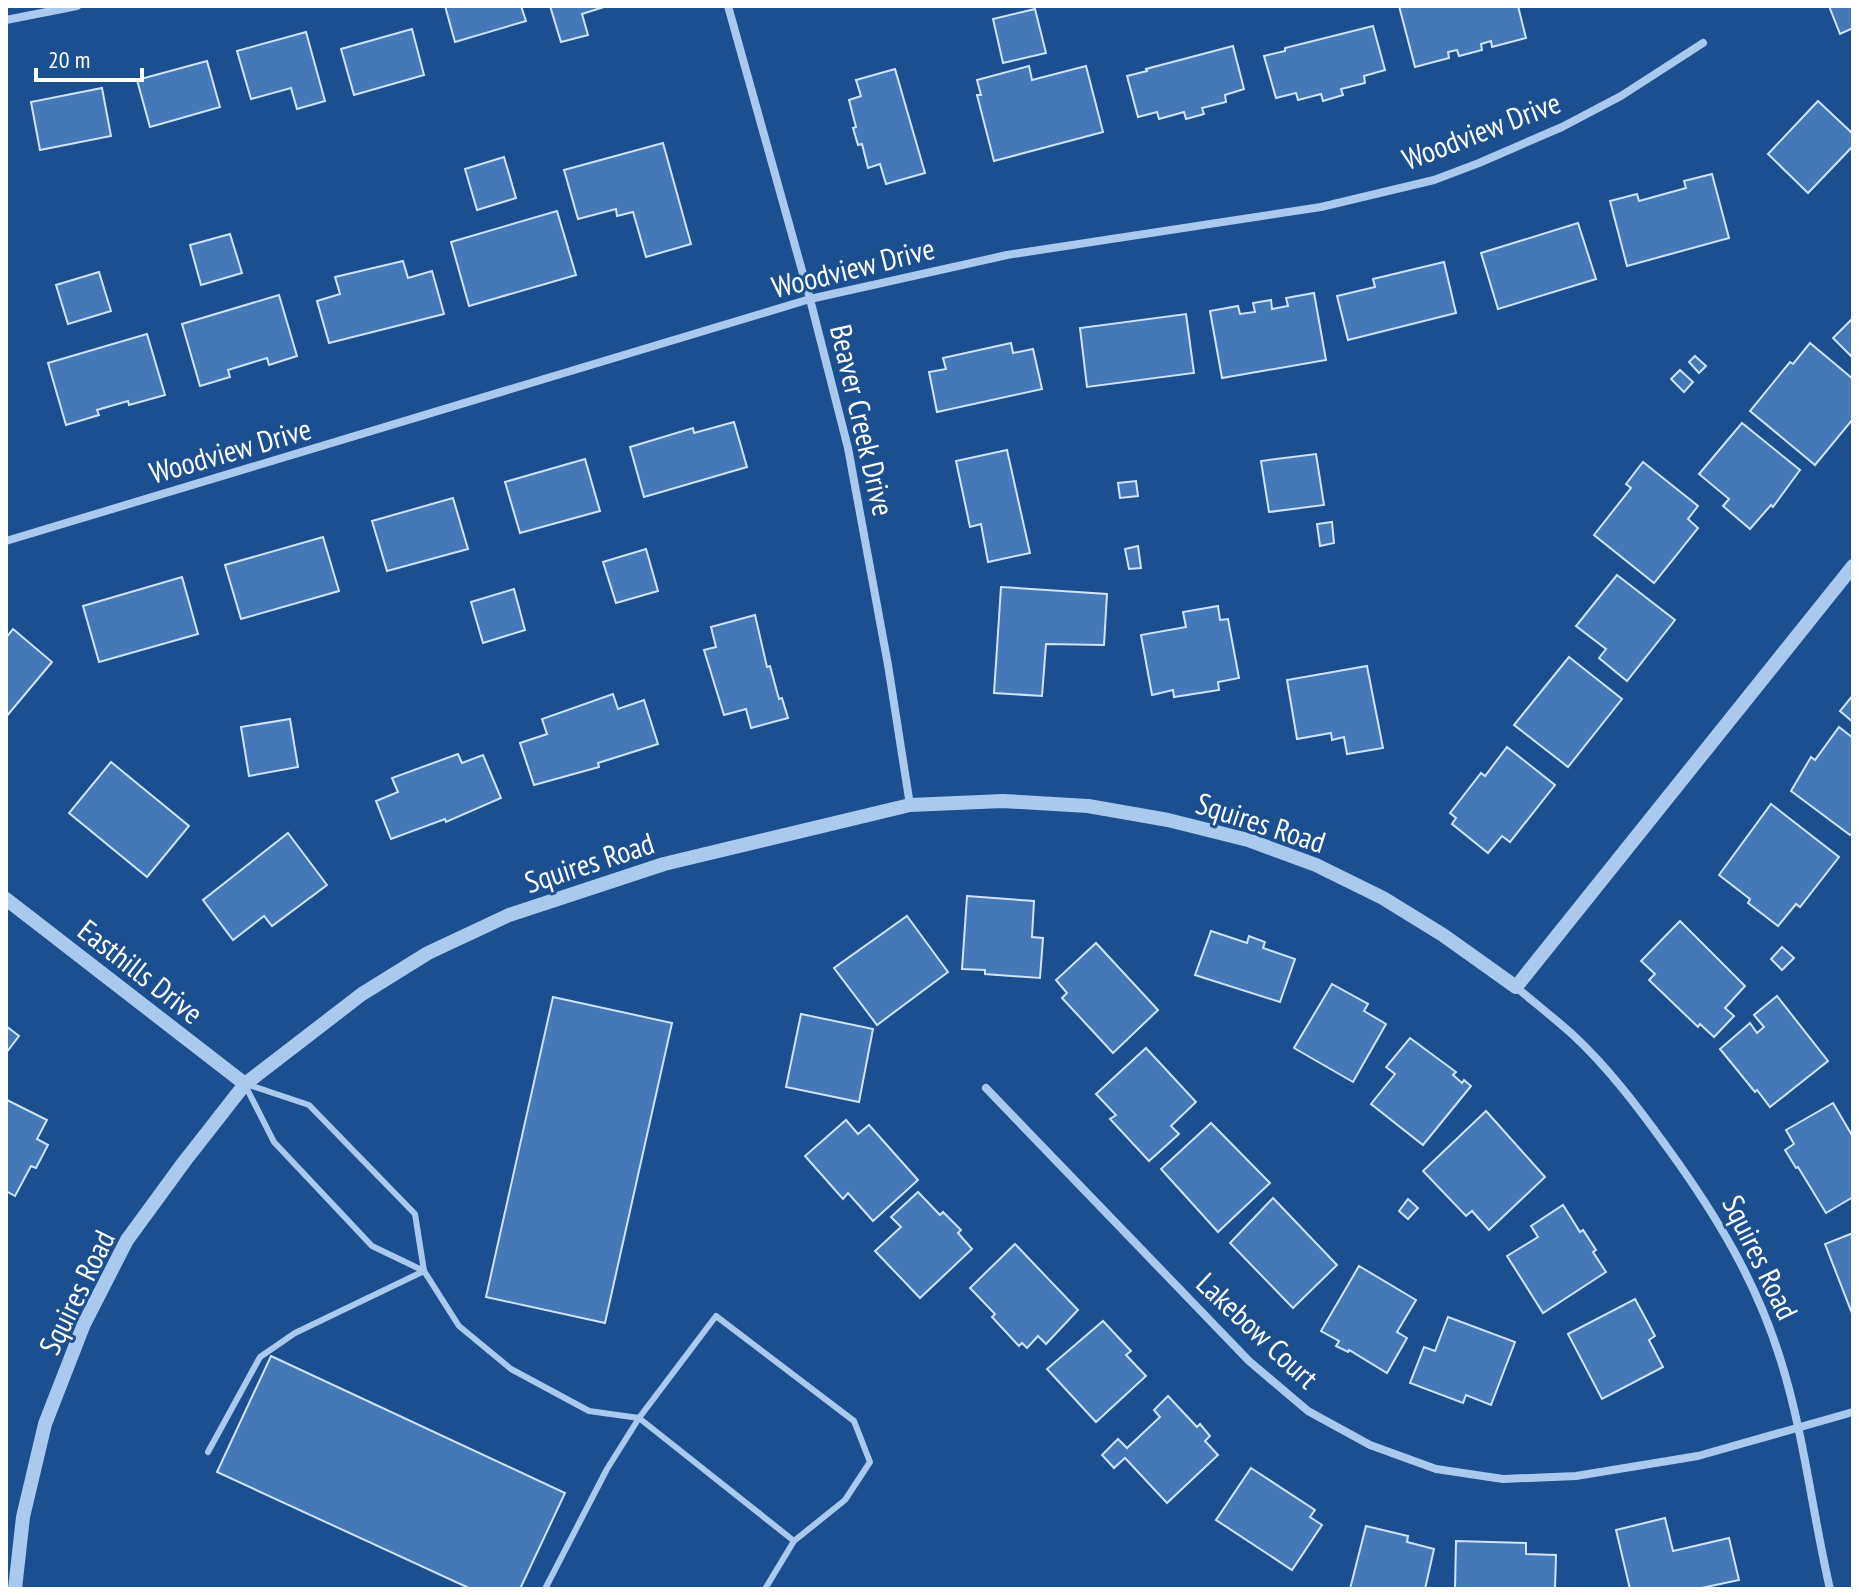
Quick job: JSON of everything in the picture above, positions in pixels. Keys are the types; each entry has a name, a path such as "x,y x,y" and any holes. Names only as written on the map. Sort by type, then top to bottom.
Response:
{"street":[{"path":"6,20 77,6"},
{"name":"Beaver Creek Drive","path":"728,6 848,448 910,805"},
{"name":"Woodview Drive","path":"6,541 810,299 1007,255 1321,207 1434,180 1562,127 1621,96 1703,43"},
{"path":"1516,987 1853,566"},
{"name":"Squires Road","path":"15,1589 23,1517 45,1424 84,1324 127,1240 245,1084 362,994 428,953 509,915 664,864 910,805 1003,801 1088,806 1168,820 1248,840 1316,865 1383,898 1443,935 1516,987 1573,1036 1648,1120 1705,1200 1755,1290 1780,1356 1800,1427 1816,1527 1830,1589"},
{"name":"Easthills Drive","path":"6,899 245,1084"},
{"name":"Lakebow Court","path":"986,1088 1249,1361 1308,1411 1370,1445 1436,1469 1503,1479 1576,1476 1698,1456 1853,1412"}],"lane":[{"path":"245,1084 274,1142 372,1246 424,1271"},
{"path":"245,1084 309,1105 415,1214 424,1271 459,1326 511,1369 589,1411 639,1418 794,1541"},
{"path":"208,1452 260,1357 295,1333 424,1271"},
{"path":"545,1589 607,1469 639,1418 716,1316 854,1421 870,1462 845,1500 794,1541 765,1589"}],"building":[{"path":"445,6 521,6 526,21 455,42"},
{"path":"550,6 607,6 582,14 588,35 561,42"},
{"path":"1399,6 1518,6 1526,38 1492,47 1491,41 1481,44 1482,50 1459,56 1457,50 1448,52 1449,58 1415,67"},
{"path":"1829,6 1853,6 1853,28 1840,34"},
{"path":"1035,9 1046,53 1003,63 993,19"},
{"path":"1373,26 1385,70 1364,76 1365,83 1341,89 1343,95 1323,101 1321,94 1298,100 1296,93 1276,98 1264,56"},
{"path":"412,29 424,75 354,95 341,49"},
{"path":"306,32 325,101 297,109 291,88 251,99 237,51"},
{"path":"1233,46 1244,89 1225,95 1226,102 1202,108 1204,114 1186,119 1184,112 1159,119 1157,112 1138,117 1127,76"},
{"path":"207,61 220,107 150,127 137,80"},
{"path":"1029,66 1032,80 1086,66 1103,132 994,161 977,95 981,95 977,80"},
{"path":"895,69 925,173 886,184 880,164 868,168 862,144 858,145 853,128 856,127 849,100 861,96 856,80"},
{"path":"102,88 111,136 40,150 31,102"},
{"path":"1818,101 1853,134 1853,146 1808,193 1768,154"},
{"path":"663,143 691,244 646,257 633,212 617,216 616,209 578,219 564,170"},
{"path":"504,157 516,198 477,210 465,169"},
{"path":"1712,174 1729,238 1627,266 1610,201 1637,194 1639,201 1686,188 1684,181"},
{"path":"557,211 576,275 469,306 451,242"},
{"path":"1578,223 1596,279 1498,309 1481,253"},
{"path":"230,234 242,273 201,285 190,245"},
{"path":"403,261 408,278 432,271 444,314 329,343 317,301 340,294 335,277"},
{"path":"1444,262 1456,313 1348,340 1337,296 1375,287 1373,279"},
{"path":"99,272 111,311 68,324 56,285"},
{"path":"1314,293 1326,360 1222,378 1210,311 1238,306 1240,314 1255,312 1253,303 1271,300 1272,309 1288,306 1286,298"},
{"path":"279,295 297,356 269,365 267,358 228,370 230,377 200,386 182,324"},
{"path":"1186,314 1194,373 1087,387 1080,328"},
{"path":"1853,318 1853,358 1833,338"},
{"path":"147,334 165,395 97,410 99,415 66,425 48,363"},
{"path":"1011,343 1013,353 1033,349 1042,389 937,412 929,372 946,369 943,358"},
{"path":"1810,343 1853,379 1853,419 1815,465 1750,411 1790,362 1793,364"},
{"path":"1695,356 1706,366 1699,373 1689,362"},
{"path":"1680,370 1693,382 1684,392 1671,379"},
{"path":"734,422 747,467 644,497 630,447 693,428 694,433"},
{"path":"1742,423 1800,470 1773,507 1771,505 1750,529 1723,506 1729,499 1699,474"},
{"path":"1007,450 1030,553 988,562 981,524 970,527 956,461"},
{"path":"1316,454 1324,505 1269,512 1261,461"},
{"path":"585,459 600,511 520,533 505,482"},
{"path":"1643,462 1698,506 1688,519 1698,528 1654,583 1594,535 1631,488 1626,484"},
{"path":"1136,481 1138,496 1120,498 1118,483"},
{"path":"453,498 468,549 387,571 372,521"},
{"path":"1332,522 1334,543 1320,546 1317,524"},
{"path":"323,537 339,591 241,619 225,565"},
{"path":"1138,546 1141,568 1129,569 1125,549"},
{"path":"646,549 658,591 616,603 603,562"},
{"path":"1617,575 1675,620 1627,681 1599,658 1606,649 1576,626"},
{"path":"182,577 198,634 99,662 83,606"},
{"path":"1001,587 1107,594 1104,645 1046,644 1042,696 994,693"},
{"path":"514,589 525,630 483,643 471,602"},
{"path":"1218,606 1220,620 1228,619 1239,678 1218,682 1219,690 1174,697 1173,690 1152,695 1141,635 1186,627 1183,612"},
{"path":"755,615 767,667 770,666 788,718 751,728 746,709 724,715 704,650 716,647 711,627"},
{"path":"13,629 52,662 6,717 6,638"},
{"path":"1569,657 1622,699 1568,767 1514,725"},
{"path":"1367,666 1383,748 1347,754 1344,737 1332,740 1331,733 1297,739 1287,680"},
{"path":"613,694 618,709 644,700 658,744 598,763 599,767 534,785 520,743 547,734 542,719"},
{"path":"1853,695 1853,722 1840,711"},
{"path":"290,719 298,767 249,776 241,727"},
{"path":"1839,727 1853,738 1853,833 1850,835 1791,791 1811,757 1815,760"},
{"path":"1507,747 1555,785 1510,842 1502,836 1488,853 1452,824 1456,818 1450,813 1481,773 1485,776"},
{"path":"458,754 462,763 483,755 501,798 446,822 445,819 391,839 376,801 398,792 392,778"},
{"path":"111,762 189,826 147,877 69,813"},
{"path":"1771,804 1839,857 1800,907 1796,904 1778,926 1719,875"},
{"path":"288,833 327,885 272,926 264,916 233,940 203,900"},
{"path":"967,896 1034,901 1032,937 1043,938 1040,978 962,969"},
{"path":"907,916 948,972 877,1025 834,968"},
{"path":"1680,921 1745,986 1725,1008 1734,1016 1714,1037 1700,1024 1698,1027 1649,980 1655,974 1641,961"},
{"path":"1211,931 1247,943 1249,936 1265,942 1263,948 1295,959 1280,1002 1195,975"},
{"path":"1096,943 1158,1010 1113,1053 1062,998 1067,993 1056,980"},
{"path":"1782,947 1794,958 1782,970 1771,959"},
{"path":"1332,984 1368,1004 1364,1011 1386,1024 1353,1082 1294,1048"},
{"path":"1777,996 1828,1061 1770,1107 1720,1049 1750,1023 1757,1033 1764,1027 1754,1015"},
{"path":"553,997 672,1023 605,1323 486,1297"},
{"path":"801,1014 873,1029 859,1102 786,1087"},
{"path":"6,1026 19,1036 6,1053"},
{"path":"1410,1038 1456,1072 1453,1075 1462,1083 1464,1080 1471,1086 1423,1145 1371,1104 1395,1074 1386,1067"},
{"path":"1146,1048 1196,1102 1171,1126 1179,1134 1149,1161 1110,1119 1116,1115 1096,1094"},
{"path":"7,1100 47,1120 37,1139 48,1145 36,1168 31,1166 15,1196 6,1191"},
{"path":"1833,1103 1853,1137 1853,1197 1826,1213 1785,1150 1794,1144 1786,1130"},
{"path":"1486,1111 1545,1177 1489,1230 1472,1211 1466,1216 1423,1171"},
{"path":"846,1120 858,1134 869,1125 918,1180 873,1221 848,1193 843,1199 805,1156"},
{"path":"1211,1123 1270,1183 1218,1232 1161,1169"},
{"path":"918,1192 940,1215 943,1212 961,1230 958,1233 972,1249 920,1298 875,1251 901,1227 891,1217"},
{"path":"1273,1198 1337,1265 1293,1308 1230,1243"},
{"path":"1408,1199 1418,1208 1408,1219 1399,1211"},
{"path":"1563,1205 1596,1250 1593,1252 1606,1272 1543,1313 1507,1256 1538,1237 1531,1226"},
{"path":"1853,1233 1853,1316 1825,1244"},
{"path":"1015,1244 1078,1310 1046,1344 1038,1336 1027,1348 1022,1343 1019,1346 970,1288"},
{"path":"1359,1266 1416,1300 1397,1332 1407,1338 1387,1373 1349,1350 1336,1346 1339,1341 1321,1331"},
{"path":"1635,1299 1655,1336 1649,1340 1663,1367 1602,1399 1568,1334"},
{"path":"1448,1317 1515,1342 1491,1405 1466,1395 1463,1403 1410,1383 1424,1347 1435,1351"},
{"path":"1103,1321 1131,1351 1126,1355 1146,1376 1096,1422 1047,1369"},
{"path":"271,1356 565,1493 520,1589 471,1589 217,1472"},
{"path":"1168,1396 1197,1427 1200,1424 1210,1436 1205,1441 1218,1455 1167,1503 1125,1458 1114,1468 1102,1455 1118,1439 1127,1448 1160,1417 1154,1410"},
{"path":"1251,1468 1315,1510 1310,1517 1322,1525 1292,1570 1216,1520"},
{"path":"1665,1518 1673,1551 1729,1538 1739,1580 1697,1589 1630,1589 1616,1530"},
{"path":"1366,1526 1408,1536 1407,1542 1434,1549 1425,1589 1350,1589"},
{"path":"1456,1541 1526,1543 1526,1554 1556,1555 1555,1589 1455,1589"}]}
